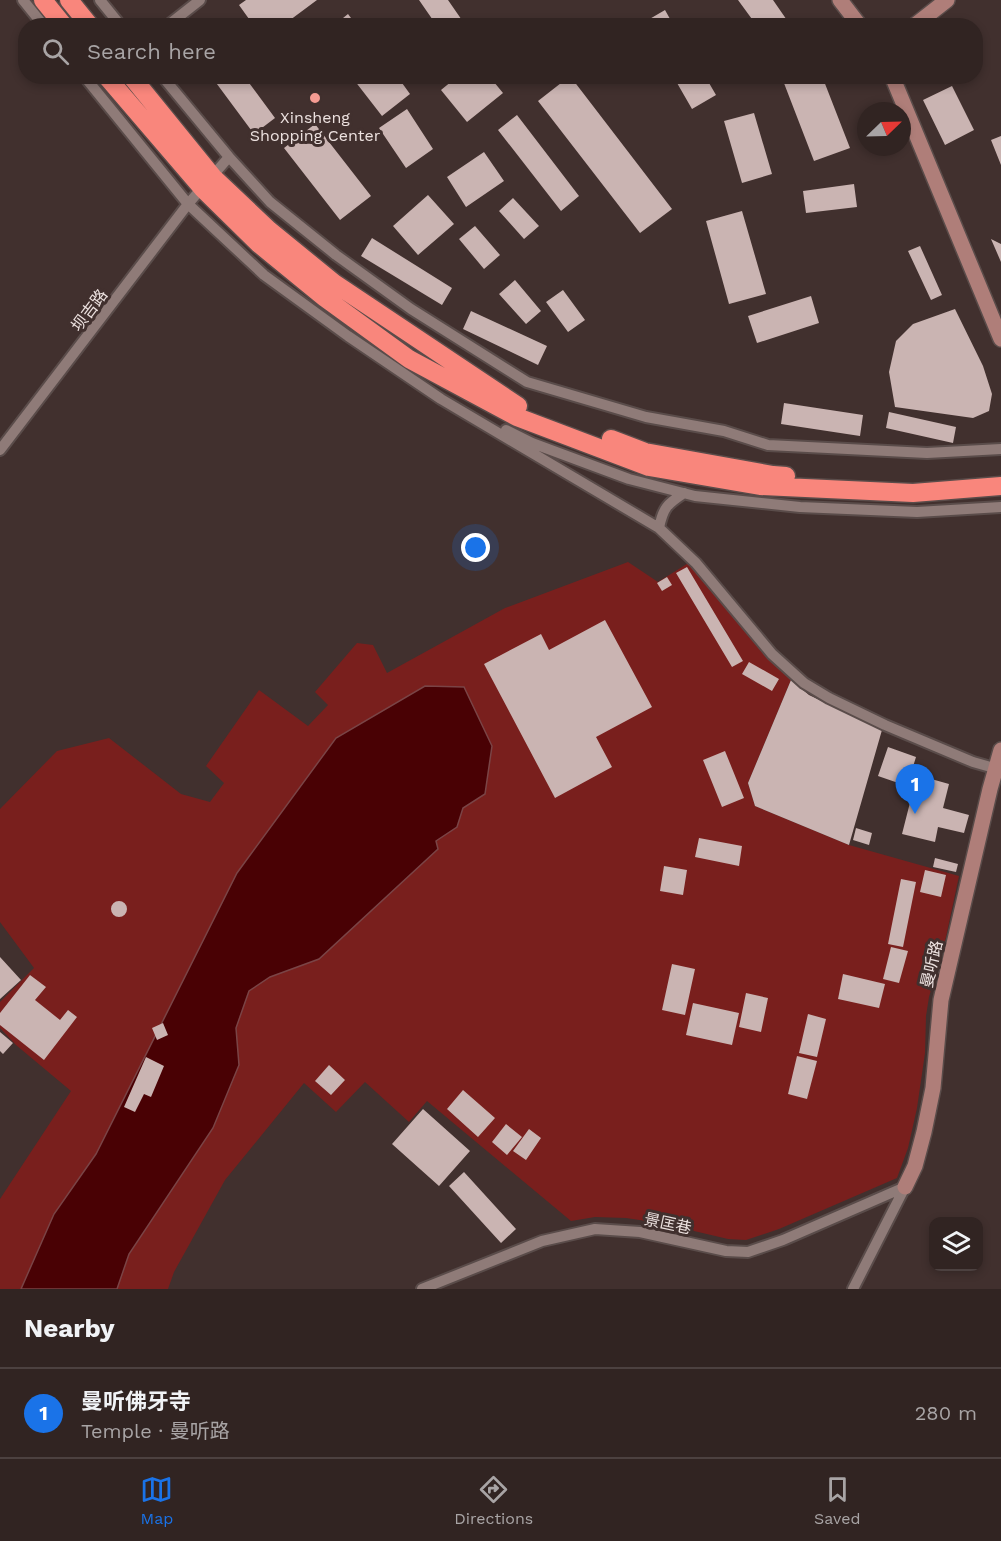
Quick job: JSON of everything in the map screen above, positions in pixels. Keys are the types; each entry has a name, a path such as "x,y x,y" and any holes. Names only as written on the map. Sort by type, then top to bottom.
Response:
{"highway":[{"path":"43,0 58,18"},
{"path":"69,0 84,18"},
{"path":"114,84 207,182 259,244 325,298 409,359 517,417 649,467 760,486 913,493 1001,486"},
{"path":"137,84 207,182 334,283 518,406 645,452 773,476 904,481 1001,475"}],"street":[{"path":"23,0 38,18"},
{"path":"100,0 115,18"},
{"path":"177,18 200,0"},
{"path":"840,0 854,18"},
{"path":"924,18 947,0"},
{"path":"90,84 188,204 264,274 348,336 441,399 659,528 696,563 772,654 804,683 829,698 885,725 965,759 998,769"},
{"path":"169,84 270,202 336,255 411,309 527,382 646,417 724,430 768,445 927,453 1001,449"},
{"path":"895,84 1001,339"},
{"name":"坝吉路","path":"0,450 188,204 229,157"},
{"path":"441,399 452,382"},
{"path":"441,399 532,443 629,479 684,493 800,507 917,512 1001,507"},
{"path":"659,528 662,513 669,502 684,493"},
{"name":"曼听路","path":"905,1187 915,1166 924,1132 933,1088 941,1000 1001,750"},
{"path":"853,1289 905,1187"},
{"name":"景匡巷","path":"422,1289 542,1241 596,1229 640,1232 726,1251 748,1252 783,1240 905,1187"}],"shaded area":[{"path":"628,562 658,582 690,562 791,680 748,783 755,806 849,845 959,876 946,937 929,997 925,1053 917,1108 908,1148 897,1178 779,1229 746,1240 728,1239 660,1223 626,1218 595,1217 571,1221 427,1101 409,1122 365,1082 336,1112 304,1083 225,1180 174,1272 168,1289 0,1289 0,1199 71,1091 16,1045 0,1028 0,1002 34,968 0,922 0,809 57,751 109,738 181,794 210,802 224,783 206,766 259,690 308,726 328,705 315,692 357,643 373,645 387,673 505,608"},
{"path":"425,686 464,687 492,746 485,794 463,808 457,827 436,841 438,849 319,959 270,977 249,991 236,1028 239,1065 213,1128 129,1254 117,1289 21,1289 54,1214 96,1154 237,873 336,738"}],"building":[{"path":"246,0 317,0 293,18 248,18 239,5"},
{"path":"419,0 448,0 460,18 431,18"},
{"path":"738,0 773,0 785,18 751,18"},
{"path":"665,10 670,18 651,18"},
{"path":"217,84 250,84 275,118 254,134"},
{"path":"357,84 403,84 410,94 382,116"},
{"path":"448,84 496,84 503,93 467,122 441,90"},
{"path":"560,84 576,84 672,209 640,233 538,101"},
{"path":"678,84 710,84 716,95 692,109"},
{"path":"784,84 825,84 850,148 814,161"},
{"path":"952,86 974,130 945,145 923,100"},
{"path":"407,109 433,149 406,168 379,128"},
{"path":"754,113 772,174 742,183 724,121"},
{"path":"517,115 579,196 561,211 498,130"},
{"path":"315,124 371,196 340,220 284,148"},
{"path":"1001,136 1001,165 991,140"},
{"path":"484,152 504,181 466,207 447,177"},
{"path":"854,184 857,207 806,213 803,191"},
{"path":"428,195 454,224 418,255 393,226"},
{"path":"513,198 539,226 524,239 499,211"},
{"path":"742,211 766,294 729,304 706,221"},
{"path":"475,226 500,255 484,269 459,239"},
{"path":"372,238 452,288 442,305 361,256"},
{"path":"991,239 1001,244 1001,262"},
{"path":"920,246 942,295 931,300 908,251"},
{"path":"515,280 541,311 526,324 499,294"},
{"path":"563,290 585,320 568,332 546,302"},
{"path":"811,296 819,323 757,343 748,316"},
{"path":"955,309 983,366 992,394 989,411 973,418 895,407 889,372 896,341 913,324"},
{"path":"471,311 547,346 538,365 463,329"},
{"path":"784,403 863,415 860,436 781,424"},
{"path":"889,412 956,427 953,443 886,428"},
{"path":"687,567 743,661 732,667 676,573"},
{"path":"667,577 672,585 662,591 657,583"},
{"path":"605,620 652,707 596,737 612,767 555,798 484,664 541,634 549,650"},
{"path":"749,662 779,679 772,691 742,674"},
{"path":"791,680 809,695 882,730 849,845 755,806 748,783"},
{"path":"888,747 916,757 907,786 878,776"},
{"path":"725,751 744,798 722,807 703,760"},
{"path":"917,775 949,784 943,808 969,815 964,833 938,827 935,842 902,834"},
{"path":"856,828 872,833 869,845 853,840"},
{"path":"699,838 742,846 739,866 695,857"},
{"path":"935,858 958,864 956,872 933,867"},
{"path":"664,866 687,870 683,895 660,891"},
{"path":"925,870 946,875 941,897 920,892"},
{"path":"901,879 916,882 903,947 888,944"},
{"path":"116,901 122,901 127,909 125,915 116,917 111,912 111,906"},
{"path":"891,947 908,951 899,983 883,979"},
{"path":"0,957 21,980 0,999"},
{"path":"672,964 695,969 685,1015 662,1010"},
{"path":"843,974 885,984 879,1008 838,999"},
{"path":"30,975 46,987 35,1000 60,1020 68,1010 77,1017 44,1060 0,1025 0,1013"},
{"path":"746,993 768,998 761,1032 739,1027"},
{"path":"693,1003 739,1013 732,1045 686,1035"},
{"path":"808,1014 826,1019 817,1057 799,1053"},
{"path":"163,1023 168,1035 157,1040 152,1028"},
{"path":"0,1032 13,1043 3,1054 0,1051"},
{"path":"797,1056 817,1061 807,1099 788,1094"},
{"path":"146,1057 164,1066 151,1097 144,1094 135,1112 124,1107"},
{"path":"329,1065 345,1080 331,1095 315,1081"},
{"path":"463,1090 495,1118 478,1137 447,1109"},
{"path":"423,1109 470,1151 439,1186 392,1144"},
{"path":"506,1124 522,1137 507,1155 492,1142"},
{"path":"529,1129 541,1138 526,1160 513,1151"},
{"path":"464,1172 516,1229 501,1243 449,1186"}],"place":[{"name":"Xinsheng Shopping Center","path":"315,98"},
{"name":"曼听佛牙寺","path":"915,814"}]}
